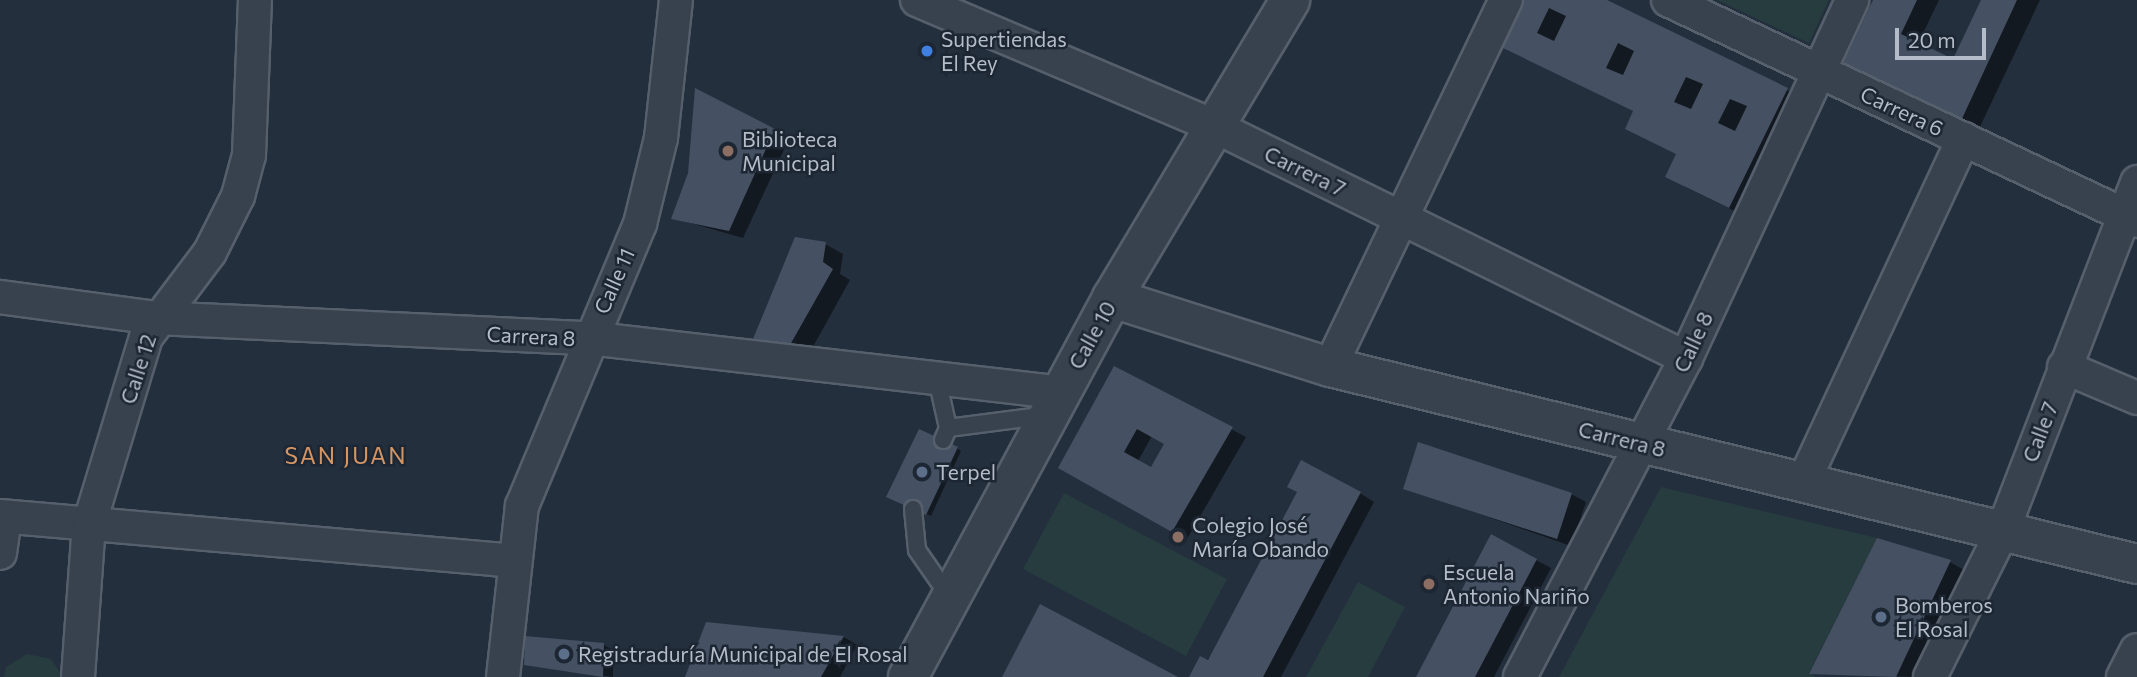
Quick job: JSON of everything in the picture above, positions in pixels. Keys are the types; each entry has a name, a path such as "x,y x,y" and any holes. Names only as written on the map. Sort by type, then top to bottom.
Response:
{"street":[{"name":"Calle 12","path":"78,677 89,525 156,318 210,252 238,196 249,155 255,0"},
{"name":"Calle 11","path":"503,677 522,506 588,338 640,224 661,138 676,0"},
{"name":"Carrera 7","path":"917,0 1216,127 1686,358"},
{"name":"Calle 10","path":"908,677 1112,298 1290,0"},
{"path":"1330,367 1399,217 1506,0"},
{"name":"Carrera 6","path":"1668,0 2130,218"},
{"name":"Calle 8","path":"1520,677 1686,358 1852,0"},
{"path":"1801,485 1963,139"},
{"name":"Calle 7","path":"1930,677 2003,530 2064,367 2130,218 2137,182"},
{"name":"Carrera 8","path":"0,297 156,318 588,338 937,379 1054,404"},
{"name":"Carrera 8","path":"1112,298 1330,367 1801,485 2003,530 2137,564"},
{"path":"2064,367 2137,398"},
{"path":"0,553 2,516 515,561"},
{"path":"2123,677 2137,650"}],"lane":[{"path":"937,379 946,434 1054,404"},
{"path":"912,509 917,550 950,598"}],"green space":[{"path":"1717,0 1829,0 1809,43"},
{"path":"1661,487 1877,538 1809,673 1816,677 1559,677"},
{"path":"1064,493 1227,579 1186,656 1023,569"},
{"path":"1358,582 1405,607 1368,677 1306,677"},
{"path":"27,654 51,659 63,677 4,677 6,667"}],"building":[{"path":"1524,0 1607,0 1788,88 1729,208 1665,177 1676,154 1625,129 1633,111 1501,47","holes":["1549,8 1566,16 1554,41 1537,33","1618,43 1634,51 1623,75 1606,68","1686,77 1703,84 1691,109 1674,102","1730,99 1747,106 1735,131 1718,123"]},
{"path":"1873,0 1917,0 1901,34 1953,59 1981,0 2017,0 1960,123 1841,68"},
{"name":"Biblioteca Municipal","path":"695,88 775,129 729,231 671,219 688,173"},
{"path":"795,237 826,242 823,262 833,269 790,345 753,339"},
{"path":"1114,366 1233,427 1172,532 1058,468","holes":["1137,429 1164,444 1151,467 1124,452"]},
{"name":"Terpel","path":"919,429 958,447 926,515 886,497"},
{"path":"1418,442 1572,493 1557,539 1403,489"},
{"path":"1301,460 1361,492 1263,677 1189,677 1200,656 1208,660 1297,492 1287,487"},
{"path":"1491,534 1537,559 1475,677 1416,677"},
{"name":"Bomberos El Rosal","path":"1877,538 1951,560 1896,677 1809,674"},
{"path":"1040,604 1178,677 1002,677"},
{"path":"706,622 844,636 821,677 685,677"},
{"name":"Registraduría Municipal de El Rosal","path":"525,636 604,643 603,677 524,665"}],"place":[{"name":"Supertiendas El Rey","path":"927,51"},
{"name":"Biblioteca Municipal","path":"728,151"},
{"name":"Terpel","path":"922,472"},
{"name":"Colegio José María Obando","path":"1178,537"},
{"name":"Escuela Antonio Nariño","path":"1429,584"},
{"name":"Bomberos El Rosal","path":"1881,617"},
{"name":"Registraduría Municipal de El Rosal","path":"564,654"}],"district":[{"name":"SAN JUAN","path":"346,455"}]}
